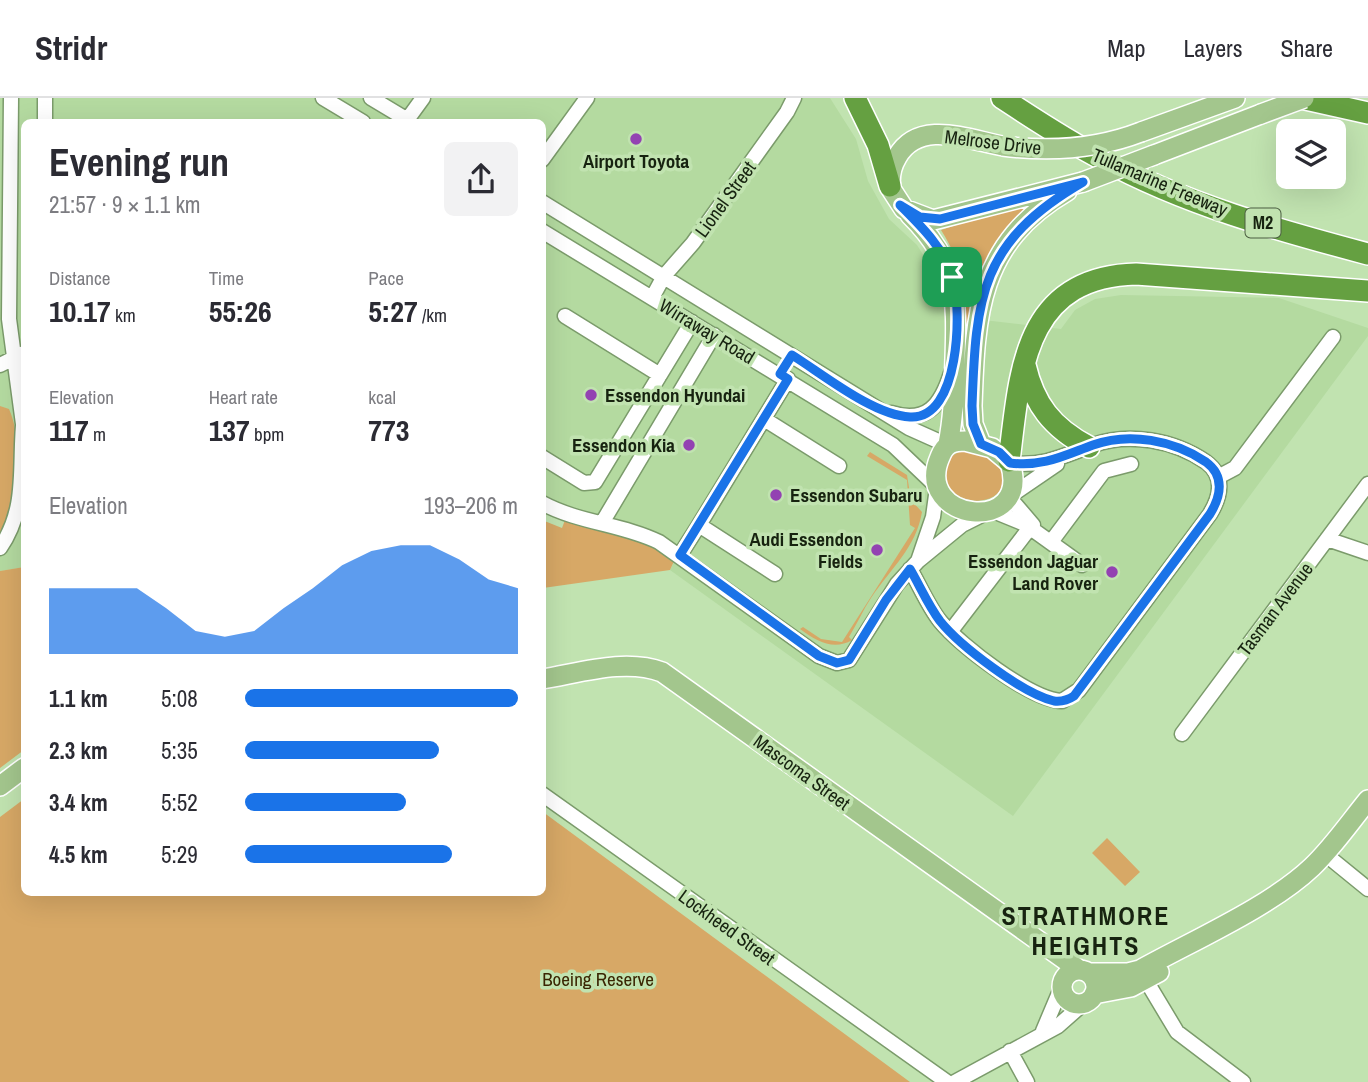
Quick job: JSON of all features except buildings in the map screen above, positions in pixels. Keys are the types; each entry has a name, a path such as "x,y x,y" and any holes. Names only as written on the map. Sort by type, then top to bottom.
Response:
{"highway":[{"path":"855,98 878,145 895,195"},
{"name":"Tullamarine Freeway","path":"1002,98 1102,160 1159,185 1226,211 1368,254"},
{"path":"1302,98 1368,113"},
{"path":"1010,462 1024,356 1037,326 1059,301 1079,285 1115,274 1368,291"},
{"path":"1024,356 1031,391 1040,408 1070,437 1089,447"}],"main road":[{"name":"Melrose Drive","path":"895,195 895,160 905,145 918,137 934,134 1003,146 1076,148 1119,141 1235,98"},
{"path":"895,195 920,217 940,219 1083,182 1302,98"},
{"path":"981,444 973,424 972,406 983,290 995,264 1018,232 1060,195 1083,182"},
{"path":"895,195 932,239 952,277 957,309 954,401 947,444 936,467 936,487 960,508 990,512 1001,506 1009,496 1013,479 1010,462 999,452 981,444 959,441 947,444"},
{"name":"Mascoma Street","path":"546,678 621,667 650,667 662,672 1040,945 1073,977"},
{"path":"0,786 21,770"},
{"path":"1073,977 1068,1000 1089,998 1143,975 1299,878 1325,854 1368,800"},
{"path":"1073,977 1143,975"},
{"path":"1073,977 1096,983 1089,998"}],"street":[{"path":"11,98 10,194 5,225 9,258 12,359 21,405"},
{"path":"45,98 45,119"},
{"path":"323,98 358,119"},
{"path":"371,98 406,119"},
{"path":"410,119 422,98"},
{"path":"546,154 587,98"},
{"name":"Lionel Street","path":"652,298 664,276 689,248 736,184 794,98"},
{"path":"10,194 21,203"},
{"name":"Wirraway Road","path":"546,204 916,433 947,444"},
{"name":"Wirraway Road","path":"546,233 893,445 936,487"},
{"path":"9,258 21,258"},
{"path":"565,316 660,375"},
{"path":"546,459 584,483 595,482 692,322"},
{"path":"603,523 714,335"},
{"path":"1218,477 1236,468 1332,337"},
{"path":"680,555 764,419 792,355"},
{"name":"Wirraway Road","path":"880,410 913,418 930,411 942,394 955,359"},
{"path":"764,419 839,466"},
{"path":"936,487 933,517 914,565 932,610 950,632 1028,689 1055,701 1072,698 1210,514 1218,497 1218,477 1200,458 1164,443 1118,440 1036,465 1010,462"},
{"path":"1066,457 1009,496 1031,526 1082,565"},
{"path":"1047,539 1104,471 1131,464"},
{"path":"0,548 11,531 20,503 21,482"},
{"name":"Tasman Avenue","path":"1182,734 1368,484"},
{"path":"546,505 577,518 646,536 680,555 819,656 842,663 852,657 886,600 914,565 962,525 990,512 1031,526"},
{"path":"699,525 775,574"},
{"path":"950,632 1031,526"},
{"path":"1327,539 1368,553"},
{"name":"Lockheed Street","path":"546,796 912,1060 947,1082"},
{"path":"1325,854 1368,889"},
{"path":"1143,975 1177,1032 1243,1082"},
{"path":"1043,1031 1073,977"},
{"path":"955,1082 1043,1031 1058,1026 1089,998"},
{"path":"1010,1051 1027,1082"},
{"name":"Lockheed Street","path":"912,1060 930,1082"}],"shaded area":[{"path":"0,98 830,98 856,139 868,181 889,219 917,245 945,290 949,316 1061,329 1075,310 1095,299 1121,295 1279,298 1368,328 1368,336 1013,816 670,570 675,560 546,510 546,119 21,119 21,568 0,571"}],"green space":[{"path":"1033,206 971,332 964,329 962,277 941,230 987,215"},
{"path":"0,406 9,409 14,423 17,472 11,506 0,534"},
{"path":"968,450 987,455 1003,472 1002,486 996,495 986,500 962,497 952,491 947,480 950,459"},
{"path":"870,452 907,475 911,500 922,512 909,547 868,603 849,637 852,640 832,645 800,629 803,627 821,639 842,642 915,528 910,525 907,480 867,456"},
{"path":"565,520 638,539 675,559 670,570 546,588 546,522 562,528"},
{"path":"21,568 21,752 0,768 0,571"},
{"name":"Boeing Reserve","path":"21,801 21,896 546,896 546,814 910,1082 0,1082 0,817"},
{"path":"1107,838 1140,872 1125,886 1092,853"}],"place":[{"name":"Airport Toyota","path":"636,139"},
{"name":"Essendon Hyundai","path":"591,395"},
{"name":"Essendon Kia","path":"689,445"},
{"name":"Essendon Subaru","path":"776,495"},
{"name":"Audi Essendon Fields","path":"877,550"},
{"name":"Essendon Jaguar Land Rover","path":"1112,572"}],"district":[{"name":"STRATHMORE HEIGHTS","path":"1086,931"}],"route":[{"path":"1083,182 1060,195 1018,232 988,277 979,304 973,373 973,424 981,444 1004,455 1010,463 1036,465 1056,461 1093,445 1110,441 1153,440 1200,458 1212,467 1219,479 1218,497 1210,514 1079,690 1066,700 1055,701 1028,689 956,637 937,616 910,569 886,600 849,660 837,663 819,656 680,555 788,379 780,374 792,355 880,410 913,418 930,411 942,394 955,359 957,309 952,277 932,239 900,205 908,212 933,220 1083,182"}]}
